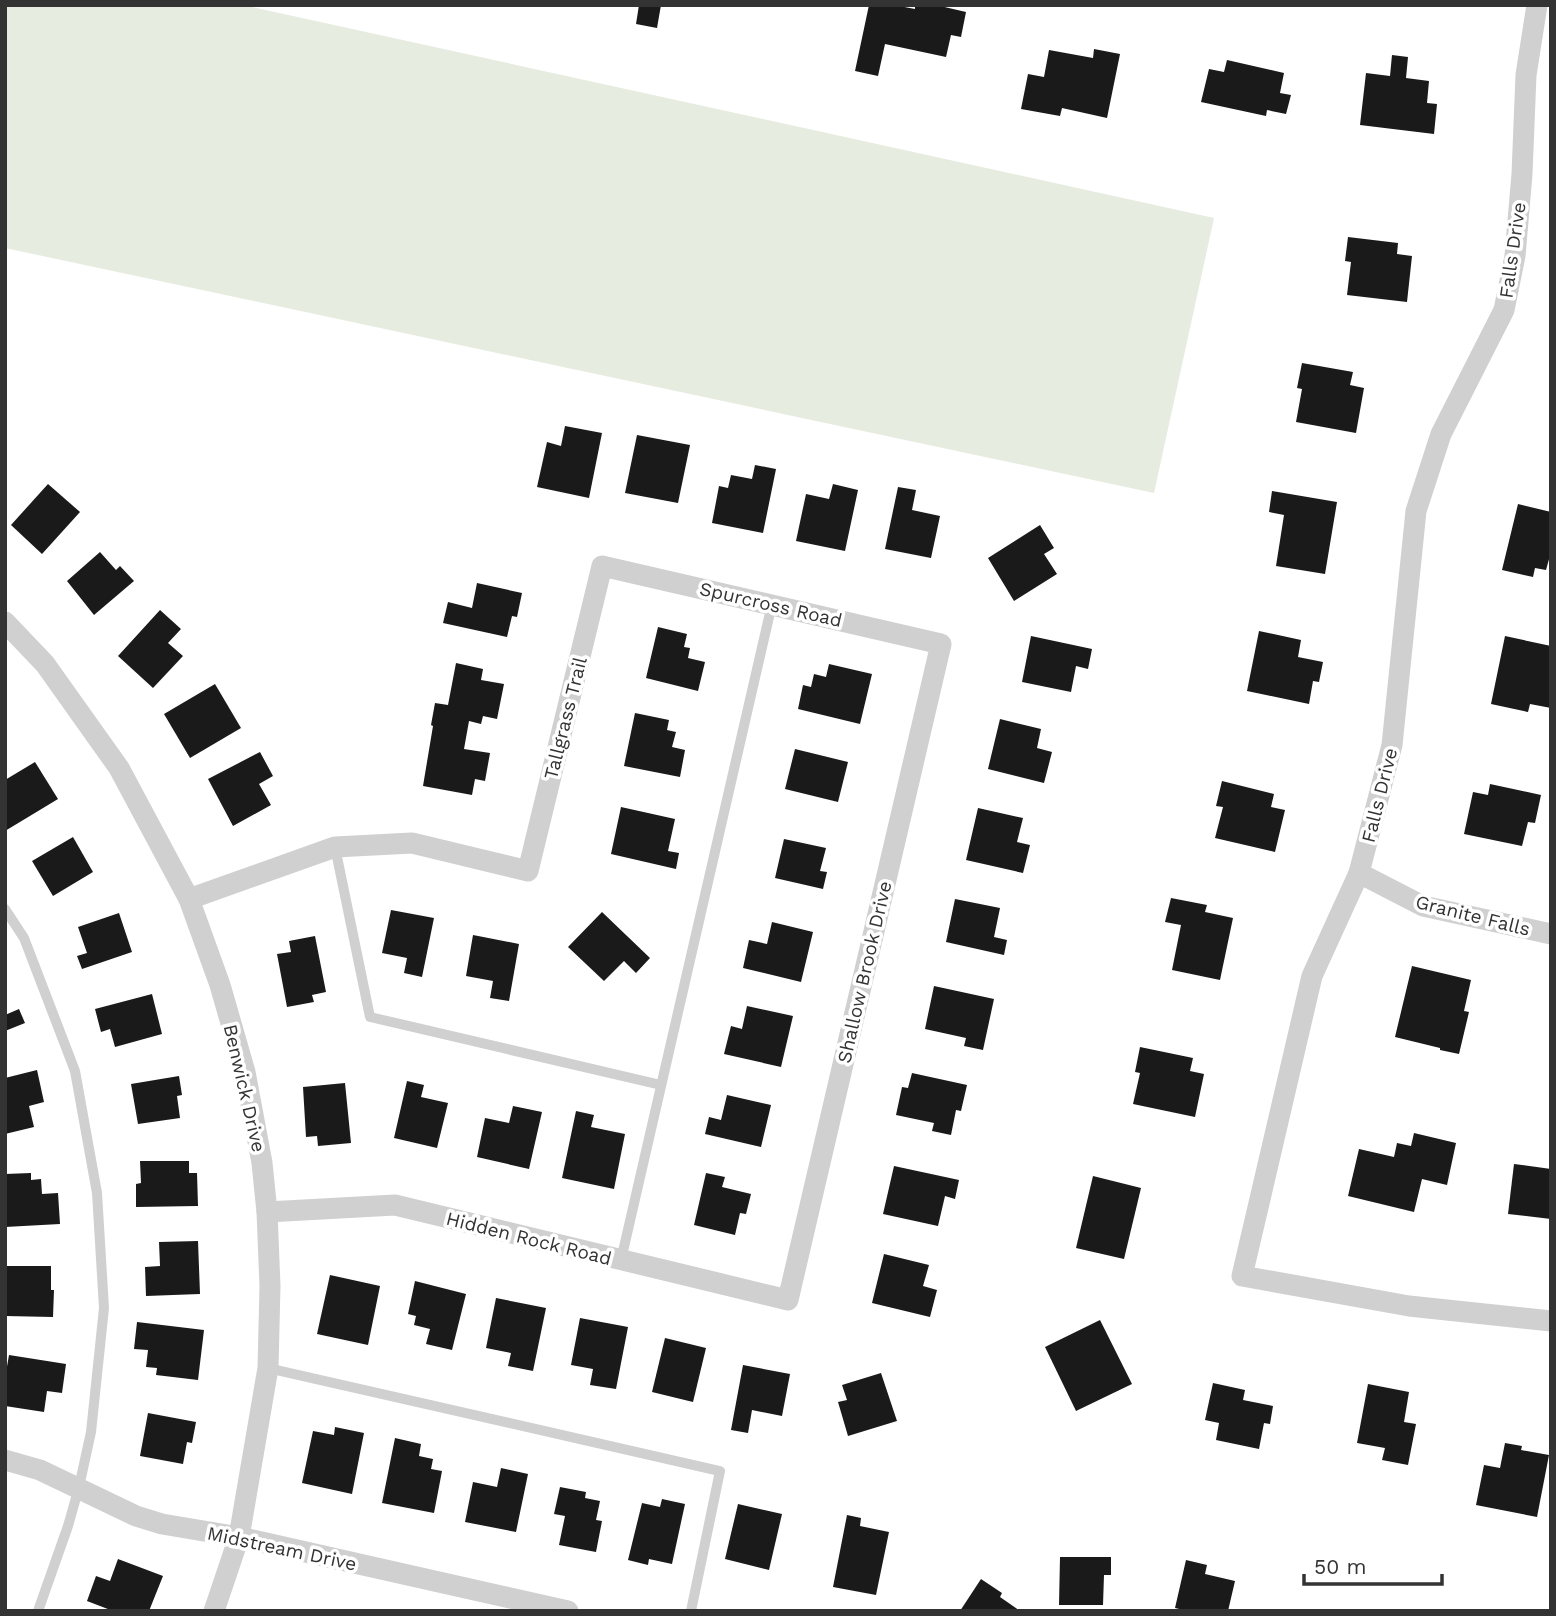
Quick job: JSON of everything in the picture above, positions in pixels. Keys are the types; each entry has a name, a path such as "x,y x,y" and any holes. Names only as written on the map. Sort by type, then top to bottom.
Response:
{"street":[{"name":"Falls Drive","path":"1537,5 1526,75 1516,256 1504,310 1441,434 1416,511 1392,745 1359,873 1312,975 1242,1276 1409,1306 1551,1321"},
{"name":"Spurcross Road","path":"602,566 941,644"},
{"name":"Tallgrass Trail","path":"335,847 412,843 528,871 602,566"},
{"name":"Benwick Drive","path":"5,622 45,664 119,768 190,899 220,985 245,1072 268,1212 271,1286 268,1368 239,1537 214,1611"},
{"name":"Shallow Brook Drive","path":"788,1300 941,644"},
{"path":"190,899 335,847"},
{"name":"Granite Falls","path":"1359,873 1423,906 1551,934"},
{"name":"Hidden Rock Road","path":"268,1212 395,1205 788,1300"},
{"name":"Midstream Drive","path":"5,1460 40,1470 136,1516 162,1524 239,1537 568,1611"}],"lane":[{"path":"621,1260 772,604"},
{"path":"335,847 370,1017 661,1085"},
{"path":"5,909 24,938 75,1071 97,1193 104,1308 91,1433 79,1487 38,1611"},
{"path":"268,1368 720,1471 691,1611"}],"shaded area":[{"path":"5,5 243,5 1214,218 1154,493 5,248"}],"building":[{"path":"639,5 661,5 657,28 636,24"},
{"path":"869,5 894,5 915,9 915,5 936,5 966,12 961,37 951,35 946,57 885,44 878,76 855,71"},
{"path":"1094,49 1120,54 1107,118 1062,108 1060,116 1021,109 1028,74 1044,77 1049,50 1093,58"},
{"path":"1392,55 1408,57 1406,78 1429,81 1427,103 1437,104 1434,134 1360,125 1366,73 1390,76"},
{"path":"1227,60 1284,73 1280,93 1291,95 1286,114 1267,110 1266,116 1201,102 1209,69 1224,72"},
{"path":"1348,237 1398,243 1397,254 1412,256 1407,302 1347,295 1351,262 1345,261"},
{"path":"1302,363 1353,372 1350,385 1364,388 1356,433 1296,422 1302,389 1297,388"},
{"path":"565,426 602,433 589,498 537,487 547,442 561,446"},
{"path":"637,435 690,445 678,503 625,493"},
{"path":"755,465 776,469 763,533 712,523 719,486 728,488 731,475 752,479"},
{"path":"48,484 80,512 42,554 11,525"},
{"path":"833,484 858,490 845,551 796,541 806,494 829,499"},
{"path":"898,487 916,490 912,510 940,516 931,558 885,549"},
{"path":"1272,491 1337,502 1325,574 1276,566 1284,515 1269,512"},
{"path":"1518,504 1551,512 1551,552 1546,570 1535,568 1533,577 1502,570"},
{"path":"1040,525 1054,548 1044,554 1057,574 1014,601 988,558"},
{"path":"100,552 116,570 120,566 134,581 94,615 67,581"},
{"path":"477,583 522,593 517,617 512,616 507,637 443,623 448,602 472,608"},
{"path":"160,610 181,629 168,643 183,656 153,688 118,656"},
{"path":"658,627 687,634 684,647 690,648 688,658 705,662 698,691 646,678"},
{"path":"1259,631 1301,640 1298,657 1323,662 1319,682 1313,681 1309,704 1247,691"},
{"path":"1031,636 1092,649 1088,669 1076,666 1071,692 1022,682"},
{"path":"1505,636 1551,646 1551,708 1530,704 1528,712 1491,704"},
{"path":"456,663 483,669 481,680 504,684 497,719 483,716 481,724 469,721 464,749 490,753 485,781 475,779 472,795 423,786 435,703 448,705"},
{"path":"829,664 872,674 860,724 798,709 803,685 811,687 814,674 826,677"},
{"path":"215,684 241,728 190,758 164,714"},
{"path":"635,713 669,720 667,730 676,732 672,747 685,750 680,777 624,766"},
{"path":"1000,719 1041,729 1037,748 1052,752 1044,783 988,769"},
{"path":"795,749 848,762 838,802 785,789"},
{"path":"260,752 273,776 259,784 271,805 233,826 208,779"},
{"path":"35,762 58,799 5,831 5,780"},
{"path":"1222,781 1274,794 1271,807 1285,810 1275,852 1215,838 1223,807 1216,806"},
{"path":"1490,784 1541,795 1535,823 1528,822 1522,846 1464,834 1473,792 1488,795"},
{"path":"621,807 675,819 668,851 679,853 676,869 611,854"},
{"path":"978,808 1023,818 1017,842 1030,845 1023,873 966,860"},
{"path":"73,837 93,872 53,896 32,861"},
{"path":"784,839 826,848 820,871 827,872 823,889 775,878"},
{"path":"1171,898 1207,905 1205,912 1233,918 1220,980 1172,970 1181,925 1165,922"},
{"path":"955,899 1000,908 994,937 1007,940 1004,955 946,942"},
{"path":"391,910 434,918 422,977 404,973 407,958 382,953"},
{"path":"602,912 650,958 636,973 624,961 604,981 568,947"},
{"path":"119,913 132,952 82,969 77,956 87,953 78,927"},
{"path":"772,922 813,932 801,982 743,968 749,940 767,944"},
{"path":"473,935 519,944 509,1001 490,998 493,981 466,976"},
{"path":"315,936 326,992 312,995 314,1002 287,1007 277,954 291,952 289,941"},
{"path":"1412,966 1471,980 1464,1011 1469,1012 1459,1054 1395,1037"},
{"path":"934,986 994,999 983,1050 964,1046 966,1038 925,1029"},
{"path":"152,994 162,1034 115,1047 110,1029 101,1032 95,1009"},
{"path":"747,1006 793,1016 781,1067 724,1054 731,1026 742,1029"},
{"path":"19,1009 25,1023 5,1031 5,1015"},
{"path":"1140,1047 1193,1058 1190,1071 1204,1074 1195,1117 1133,1104 1140,1073 1135,1072"},
{"path":"37,1070 44,1102 29,1106 34,1127 5,1134 5,1078"},
{"path":"912,1073 967,1085 961,1111 956,1110 951,1135 932,1131 934,1123 896,1115 902,1087 908,1088"},
{"path":"179,1076 182,1095 177,1096 180,1118 138,1124 131,1084"},
{"path":"407,1081 424,1085 421,1097 448,1103 437,1148 394,1138"},
{"path":"345,1083 351,1143 318,1146 317,1136 306,1137 303,1087"},
{"path":"727,1095 771,1105 761,1147 705,1134 709,1117 721,1120"},
{"path":"513,1106 542,1112 529,1169 477,1157 485,1118 509,1123"},
{"path":"576,1111 594,1115 591,1127 625,1134 614,1189 562,1178"},
{"path":"1414,1133 1456,1143 1447,1185 1422,1179 1414,1212 1348,1196 1359,1149 1394,1157 1397,1143 1411,1146"},
{"path":"140,1161 189,1161 189,1173 197,1173 198,1206 136,1207 136,1184 141,1183"},
{"path":"1514,1164 1551,1169 1551,1219 1508,1214"},
{"path":"894,1166 959,1180 955,1199 945,1196 938,1226 883,1214"},
{"path":"31,1173 31,1180 41,1179 42,1194 58,1193 60,1224 5,1227 5,1174"},
{"path":"706,1173 725,1177 722,1187 751,1194 746,1214 740,1213 735,1235 694,1225"},
{"path":"1093,1176 1141,1188 1124,1259 1076,1248"},
{"path":"198,1241 200,1294 146,1296 145,1267 160,1266 159,1242"},
{"path":"884,1254 929,1265 923,1286 937,1290 930,1317 872,1303"},
{"path":"5,1266 51,1266 53,1317 5,1316"},
{"path":"330,1275 380,1286 368,1345 317,1334"},
{"path":"415,1281 466,1294 452,1350 426,1344 430,1329 414,1325 416,1316 408,1314"},
{"path":"496,1298 546,1308 533,1371 508,1366 511,1353 486,1348"},
{"path":"580,1318 628,1327 616,1389 590,1385 593,1369 571,1365"},
{"path":"1100,1320 1132,1384 1076,1411 1045,1347"},
{"path":"137,1322 204,1330 198,1380 156,1375 157,1368 146,1367 148,1350 134,1349"},
{"path":"665,1338 706,1348 693,1402 652,1392"},
{"path":"9,1355 66,1364 62,1393 47,1391 44,1412 5,1406 5,1378"},
{"path":"743,1365 790,1374 782,1416 752,1410 748,1433 731,1430"},
{"path":"881,1373 897,1421 848,1436 838,1402 847,1400 842,1385"},
{"path":"1213,1383 1245,1390 1243,1400 1273,1406 1270,1424 1264,1423 1259,1449 1216,1440 1219,1423 1205,1420"},
{"path":"1368,1384 1409,1392 1404,1422 1416,1424 1408,1465 1382,1460 1385,1448 1357,1443"},
{"path":"148,1413 196,1422 192,1443 187,1442 183,1464 140,1456"},
{"path":"335,1427 364,1433 352,1494 302,1483 313,1431 334,1435"},
{"path":"395,1438 421,1444 419,1456 433,1459 431,1469 442,1471 434,1513 382,1503"},
{"path":"1505,1443 1522,1446 1521,1450 1549,1455 1537,1517 1476,1505 1484,1465 1500,1468"},
{"path":"501,1468 528,1474 516,1532 465,1522 473,1482 497,1487"},
{"path":"560,1487 586,1492 585,1498 600,1501 596,1520 602,1521 596,1552 559,1545 565,1516 554,1514"},
{"path":"662,1499 685,1504 672,1564 649,1559 648,1565 628,1560 642,1503 660,1507"},
{"path":"738,1504 782,1514 769,1570 725,1559"},
{"path":"847,1515 861,1518 860,1526 889,1532 876,1595 833,1587"},
{"path":"1060,1557 1111,1557 1111,1575 1104,1575 1103,1605 1059,1605"},
{"path":"118,1559 163,1576 149,1611 113,1611 87,1601 96,1576 110,1581"},
{"path":"1186,1560 1207,1565 1205,1574 1235,1581 1228,1611 1188,1611 1175,1608"},
{"path":"981,1579 1002,1593 1000,1597 1020,1611 960,1611"}]}
